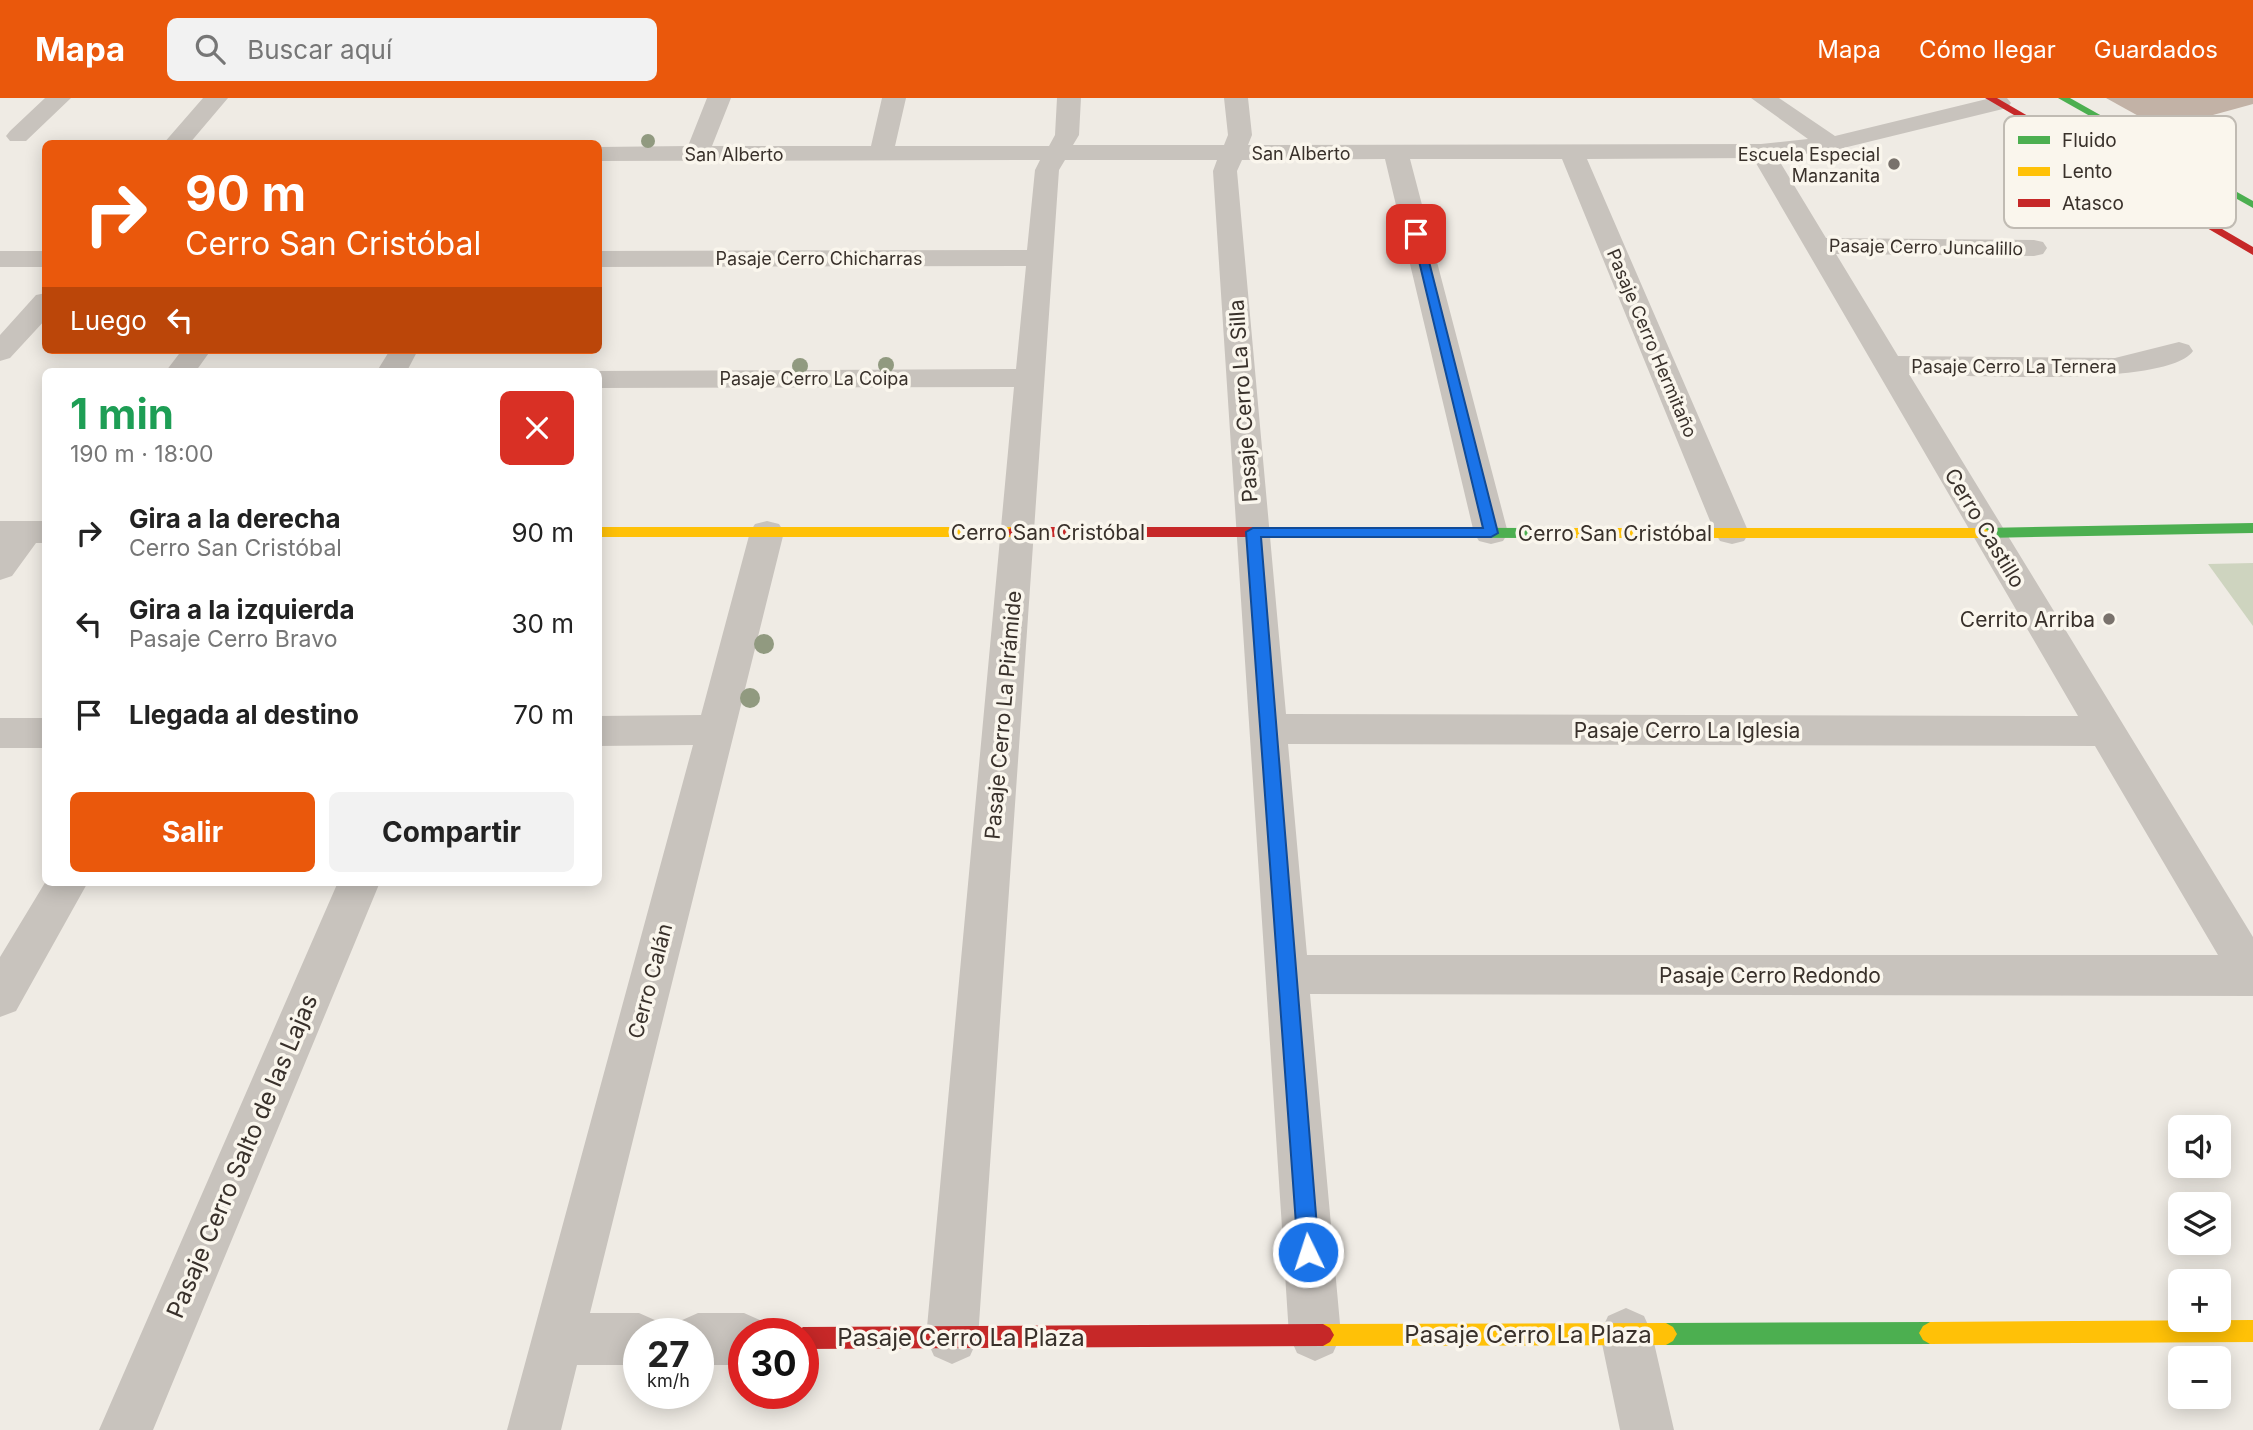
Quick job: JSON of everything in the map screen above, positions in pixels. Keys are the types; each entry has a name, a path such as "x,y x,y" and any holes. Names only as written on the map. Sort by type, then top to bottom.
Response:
{"street":[{"path":"9,133 59,98"},
{"path":"179,140 216,98"},
{"path":"697,154 719,98"},
{"path":"881,153 894,98"},
{"name":"Pasaje Cerro La Pirámide","path":"952,1338 1047,170 1066,135 1069,98"},
{"name":"Pasaje Cerro La Silla","path":"1236,98 1240,135 1225,171 1315,1335"},
{"path":"1763,98 1831,144"},
{"path":"2063,98 2095,116"},
{"path":"1994,100 2021,116"},
{"name":"San Alberto","path":"602,154 1761,151 1831,144 1994,100"},
{"path":"9,133 42,144"},
{"name":"Cerro Castillo","path":"1761,151 2253,976"},
{"path":"1396,153 1491,533"},
{"name":"Pasaje Cerro Hermitaño","path":"1572,153 1732,533"},
{"path":"2236,195 2253,205"},
{"path":"2212,228 2253,252"},
{"name":"Pasaje Cerro Juncalillo","path":"1817,246 2034,248"},
{"name":"Pasaje Cerro Chicharras","path":"602,259 1040,258"},
{"path":"0,259 42,259"},
{"path":"0,352 42,305"},
{"name":"Pasaje Cerro La Ternera","path":"1889,365 2115,367 2143,363 2179,351"},
{"path":"183,368 194,354"},
{"name":"Pasaje Cerro La Coipa","path":"602,379 1030,378"},
{"name":"Cerro San Cristóbal","path":"602,532 1988,533 2253,528"},
{"path":"0,568 24,532"},
{"name":"Cerro Calán","path":"534,1430 767,532"},
{"name":"Pasaje Cerro La Iglesia","path":"1268,729 2106,731"},
{"path":"602,731 715,730"},
{"path":"0,733 42,733"},
{"path":"0,996 65,886"},
{"name":"Pasaje Cerro Salto de las Lajas","path":"126,1430 357,886"},
{"name":"Pasaje Cerro Redondo","path":"1287,974 2253,976"},
{"name":"Pasaje Cerro La Plaza","path":"819,1338 2253,1331"},
{"path":"1626,1334 1647,1430"},
{"path":"557,1339 623,1339"}],"green space":[{"path":"2253,563 2253,626 2208,564"}],"building":[{"path":"2106,98 2253,98 2253,104 2209,116 2139,116"}],"traffic: fast":[{"path":"2063,98 2095,116"},
{"path":"2236,195 2253,205"},
{"path":"1984,533 2253,528"},
{"path":"1291,532 1556,533"},
{"path":"1666,1334 1930,1333"}],"traffic: slow":[{"path":"602,532 1012,532"},
{"path":"1556,533 1984,533"},
{"path":"1930,1333 2253,1331"},
{"path":"1323,1335 1666,1334"}],"traffic: jam":[{"path":"1990,98 2021,116"},
{"path":"2212,228 2253,252"},
{"path":"1012,532 1291,532"},
{"path":"819,1338 1323,1335"}],"place":[{"name":"Escuela Especial Manzanita","path":"1894,164"},
{"name":"Cerrito Arriba","path":"2109,619"}],"route":[{"path":"1308,1252 1253,532 1491,533 1416,234"}]}
